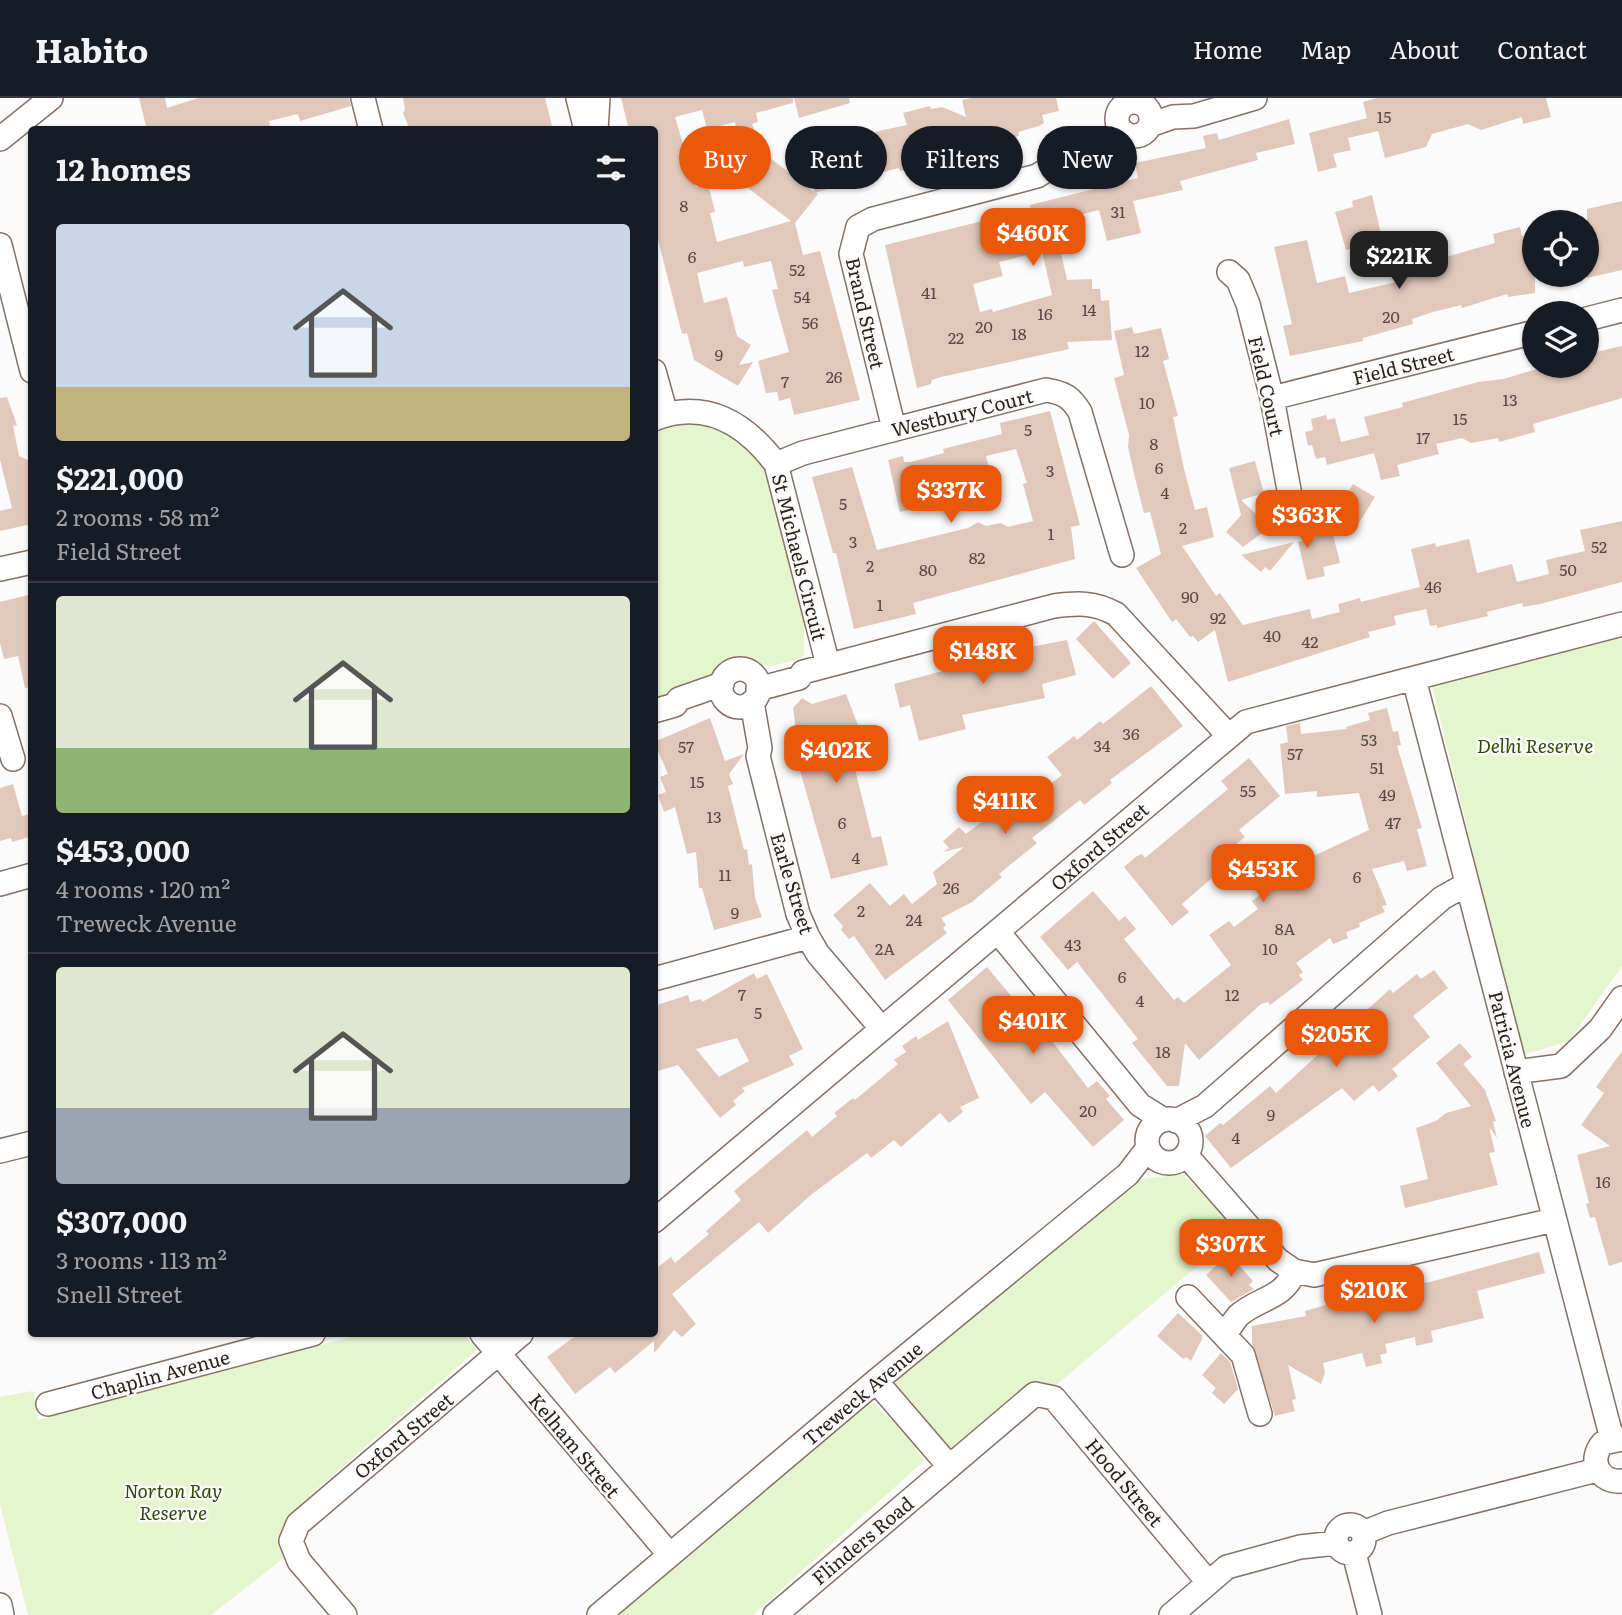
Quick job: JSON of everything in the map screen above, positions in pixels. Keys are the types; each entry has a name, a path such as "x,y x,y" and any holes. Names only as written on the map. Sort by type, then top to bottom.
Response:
{"street":[{"path":"363,98 371,126"},
{"path":"578,98 585,126"},
{"path":"596,126 598,98"},
{"name":"Brand Street","path":"894,429 851,254 858,227 873,219 1037,176 1083,148 1087,150 1132,111 1154,104 1193,108 1199,113 1255,98"},
{"path":"0,116 44,103"},
{"path":"0,139 44,103"},
{"path":"0,245 6,296 28,360"},
{"name":"Field Court","path":"1229,272 1244,290 1272,398 1292,506"},
{"path":"1599,315 1622,310"},
{"name":"Field Street","path":"1272,398 1522,335"},
{"name":"Westbury Court","path":"776,464 803,453 1046,390 1062,393 1072,398 1080,412 1122,555"},
{"name":"St Michaels Circuit","path":"660,416 687,411 722,417 739,425 759,442 776,464 828,666"},
{"path":"0,569 28,563"},
{"path":"665,708 682,709 742,693 797,669 803,672 1054,607 1082,603 1101,606 1122,620 1228,735"},
{"name":"Oxford Street","path":"658,1218 1246,722 1622,624"},
{"name":"Patricia Avenue","path":"1414,679 1554,1220 1617,1439"},
{"name":"Earle Street","path":"742,693 760,748 758,756 798,914 818,954 882,1029"},
{"path":"0,716 13,759"},
{"path":"0,884 28,876"},
{"name":"Treweck Avenue","path":"599,1615 876,1381 1128,1174 1164,1136 1205,1106 1442,898 1467,884"},
{"path":"998,932 1164,1136"},
{"path":"658,978 808,937"},
{"path":"1516,1072 1561,1066 1600,1029 1622,998"},
{"path":"0,1151 28,1144"},
{"path":"1193,1163 1278,1260 1294,1271 1314,1275 1554,1220"},
{"path":"1224,1335 1238,1316 1280,1293 1290,1283 1294,1271"},
{"path":"1188,1297 1243,1355 1249,1367 1260,1414"},
{"name":"Chaplin Avenue","path":"48,1404 302,1337"},
{"name":"Kelham Street","path":"485,1337 670,1555"},
{"name":"Oxford Street","path":"345,1615 299,1560 291,1541 298,1524 517,1337"},
{"path":"876,1381 949,1466"},
{"name":"Flinders Road","path":"775,1615 1035,1394"},
{"name":"Hood Street","path":"1035,1394 1054,1398 1208,1582"},
{"path":"1617,1439 1598,1449 1597,1470 1604,1477 1622,1482"},
{"path":"1171,1615 1227,1567 1300,1547 1351,1543 1388,1523 1597,1470"},
{"path":"1351,1543 1370,1615"},
{"path":"0,1605 2,1615"}],"green space":[{"path":"695,421 717,428 745,444 766,470 804,615 804,654 799,659 772,666 733,663 699,686 658,697 658,429"},
{"name":"Delhi Reserve","path":"1622,633 1622,966 1569,1041 1523,1055 1431,682"},
{"path":"1183,1174 1239,1231 1056,1385 1031,1388 951,1452 887,1381 1136,1180"},
{"name":"Norton Ray Reserve","path":"351,1337 466,1337 477,1350 303,1501 284,1526 284,1558 211,1615 28,1615 0,1504 0,1397 33,1391 38,1420"},
{"path":"870,1399 909,1438 924,1461 753,1615 617,1615"}],"building":[{"path":"139,98 165,98 167,108 198,98 349,98 351,106 300,121 298,114 269,121 270,126 146,126"},
{"path":"403,98 545,98 552,126 408,126 403,113"},
{"path":"621,98 793,98 793,103 756,113 758,122 753,126 736,126 735,122 706,126 702,110 675,117 679,130 679,189 709,189 715,212 710,213 717,242 791,221 749,189 771,189 771,159 785,169 785,189 810,189 814,192 813,189 827,189 815,193 818,194 795,223 803,255 820,251 860,400 794,415 790,398 779,401 777,392 766,393 758,361 789,352 772,290 778,289 771,261 744,267 743,261 697,273 704,303 727,297 737,336 751,345 739,365 753,362 738,386 694,360 687,333 682,334 658,240 658,126 628,126"},
{"path":"794,98 849,98 850,103 799,118"},
{"path":"971,98 1056,98 1059,111 1042,115 1044,123 1023,131 1023,126 902,126 907,125 903,113 930,106 931,109 942,107 966,117 962,100"},
{"path":"1377,98 1546,98 1551,117 1523,124 1522,117 1481,130 1468,124 1432,134 1426,147 1385,158 1378,131 1348,138 1351,150 1333,154 1337,167 1318,172 1309,133 1367,118 1363,102"},
{"path":"1289,119 1295,144 1256,153 1258,160 1180,181 1183,190 1133,201 1141,233 1107,241 1099,210 1067,218 1074,250 1061,253 1067,280 1092,279 1092,289 1100,289 1101,301 1109,300 1112,340 1067,342 1069,349 941,377 932,380 931,384 917,388 885,245 1031,209 1030,205 1094,189 1137,189 1137,163 1206,148 1203,136 1217,133 1219,140","holes":["1042,251 1052,295 993,312 992,309 980,312 973,284 1003,276 999,262"]},
{"path":"901,126 901,171 899,168 887,171 887,129"},
{"path":"1372,195 1381,234 1362,239 1364,246 1346,250 1335,212 1353,207 1352,201"},
{"path":"1622,201 1622,270 1599,275 1599,210 1587,209"},
{"path":"1520,227 1522,287 1535,287 1535,293 1508,297 1507,294 1462,308 1461,305 1433,312 1412,319 1413,324 1363,338 1363,341 1290,356 1283,326 1292,324 1274,247 1307,240 1317,283 1345,276 1349,293 1405,280 1398,252 1414,248 1418,265 1495,243 1493,234"},
{"path":"1132,327 1134,334 1161,328 1169,359 1163,361 1178,416 1173,417 1185,473 1195,510 1207,507 1214,537 1182,546 1216,596 1220,593 1243,625 1310,609 1312,619 1340,612 1338,604 1360,598 1361,602 1420,587 1411,549 1435,543 1436,547 1469,539 1477,573 1512,564 1517,582 1549,574 1546,560 1585,551 1580,530 1622,521 1622,582 1540,604 1523,607 1522,603 1487,612 1488,616 1437,628 1437,625 1430,626 1426,609 1394,616 1396,625 1368,632 1370,637 1228,682 1215,630 1198,642 1193,636 1190,637 1176,619 1172,622 1136,568 1161,554 1150,512 1144,513 1128,447 1129,435 1114,378 1124,375 1114,331"},
{"path":"1622,346 1622,398 1533,424 1535,432 1499,442 1498,438 1471,443 1462,438 1436,444 1439,454 1397,465 1400,476 1381,480 1374,453 1327,465 1325,457 1316,459 1312,445 1308,446 1305,432 1313,430 1311,419 1326,415 1327,420 1335,418 1341,442 1369,435 1364,417 1403,407 1402,403 1478,382 1522,373 1522,378 1599,378 1599,351"},
{"path":"7,397 17,425 13,426 19,456 28,460 28,525 0,531 0,511 12,508 0,460 0,398"},
{"path":"1050,411 1080,525 1071,527 1075,559 913,603 916,614 854,629 836,553 833,553 812,477 852,467 877,550 968,528 978,522 986,526 1001,523 1008,527 1033,521 1023,484 1027,483 1016,449 986,456 994,486 972,492 967,473 939,480 941,485 921,489 925,506 900,512 888,460 903,456 904,462 911,462 944,453 943,449 1002,434 1000,423"},
{"path":"1255,461 1264,493 1241,500 1270,527 1243,547 1226,532 1241,515 1229,468"},
{"path":"1353,484 1375,497 1359,523 1337,510"},
{"path":"1331,526 1340,563 1323,567 1325,576 1307,580 1298,542 1316,538 1314,530"},
{"path":"1294,542 1270,571 1265,567 1261,572 1241,555"},
{"path":"28,595 28,688 25,688 18,656 4,659 0,643 0,602"},
{"path":"1094,621 1131,663 1113,679 1076,639"},
{"path":"1067,640 1076,675 1042,684 1045,698 962,715 966,729 919,741 910,705 900,708 894,684 965,665 964,661 977,657"},
{"path":"1151,686 1183,726 1110,780 1112,783 1084,805 1080,800 1032,838 1037,843 999,874 1002,877 972,902 941,918 947,933 885,980 854,936 849,939 841,930 843,926 833,915 870,883 890,906 904,894 912,904 937,884 933,872 964,847 943,852 949,848 943,841 959,827 966,834 1023,790 1031,799 1062,775 1047,757 1074,736 1077,740 1100,721 1103,724"},
{"path":"846,694 861,733 864,760 853,761 872,838 881,836 888,865 831,879 795,753 799,753 793,708 802,698 812,704"},
{"path":"1387,708 1393,732 1398,731 1401,745 1397,746 1422,828 1417,829 1427,866 1407,871 1404,861 1372,869 1387,905 1382,906 1385,912 1346,932 1348,938 1333,944 1330,938 1296,963 1303,972 1299,975 1303,980 1270,1005 1268,1002 1261,1004 1199,1060 1185,1043 1179,1086 1167,1086 1132,1043 1138,1039 1077,962 1068,970 1040,937 1093,891 1119,921 1125,916 1136,929 1124,939 1174,1000 1178,997 1184,1003 1231,965 1209,935 1229,921 1234,927 1258,909 1252,901 1281,878 1309,866 1307,859 1369,830 1359,793 1317,797 1317,791 1285,794 1280,744 1288,742 1286,726 1300,723 1301,734 1347,729 1346,727 1370,720 1368,713"},
{"path":"710,718 725,761 744,754 729,774 733,784 728,786 744,850 747,849 749,865 752,864 755,898 762,917 714,930 702,888 699,888 696,852 687,854 675,807 664,812 658,795 666,792 660,777 668,774 658,751 658,740"},
{"path":"1249,758 1280,796 1239,830 1245,837 1214,862 1221,870 1182,904 1189,912 1172,926 1124,867 1137,856 1142,854 1145,858 1228,789 1221,781"},
{"path":"13,784 22,816 28,814 28,837 12,842 11,838 0,841 0,788"},
{"path":"987,967 1022,1009 1025,1006 1088,1088 1097,1081 1110,1096 1106,1099 1124,1120 1093,1147 1045,1092 1031,1104 948,1000"},
{"path":"1434,970 1448,988 1413,1016 1430,1037 1392,1069 1398,1076 1379,1092 1373,1085 1354,1101 1342,1088 1231,1168 1205,1136 1220,1123 1223,1125 1270,1086 1276,1093 1390,989 1393,993 1417,974 1421,979"},
{"path":"754,973 757,979 767,974 803,1049 789,1056 794,1065 742,1088 745,1091 733,1101 736,1105 720,1118 678,1065 658,1071 658,1005 688,995 690,1002 701,999 702,1002","holes":["737,1038 749,1061 719,1077 696,1049"]},
{"path":"948,1021 979,1098 960,1107 963,1112 949,1123 940,1113 901,1147 894,1140 871,1158 867,1153 812,1194 768,1233 759,1222 672,1294 696,1324 682,1337 674,1330 654,1353 654,1341 615,1373 610,1367 575,1394 547,1357 574,1337 658,1337 658,1267 671,1257 675,1263 709,1234 706,1231 741,1200 734,1191 807,1130 812,1137 837,1116 834,1113 853,1098 855,1100 898,1064 894,1060 906,1052 902,1046 916,1036 918,1040"},
{"path":"1460,1043 1472,1057 1463,1064 1485,1090 1496,1121 1493,1122 1497,1138 1489,1127 1495,1152 1489,1153 1498,1185 1405,1208 1400,1186 1428,1179 1416,1128 1436,1121 1446,1113 1471,1106 1436,1063"},
{"path":"1622,1051 1622,1262 1609,1266 1595,1217 1590,1218 1577,1155 1610,1146 1581,1125 1604,1093 1596,1087"},
{"path":"1539,1252 1545,1273 1477,1291 1484,1318 1431,1331 1433,1342 1416,1346 1415,1337 1385,1344 1387,1353 1380,1355 1382,1363 1366,1367 1362,1353 1323,1363 1325,1373 1321,1384 1288,1365 1296,1399 1292,1400 1295,1411 1275,1416 1252,1344 1252,1326 1306,1316 1305,1311 1375,1291 1430,1282"},
{"path":"1229,1254 1253,1281 1249,1285 1254,1289 1231,1302 1206,1275"},
{"path":"1178,1313 1203,1336 1191,1361 1186,1357 1183,1359 1157,1336"},
{"path":"1221,1353 1230,1362 1238,1389 1224,1404 1212,1393 1216,1388 1202,1375"}]}
